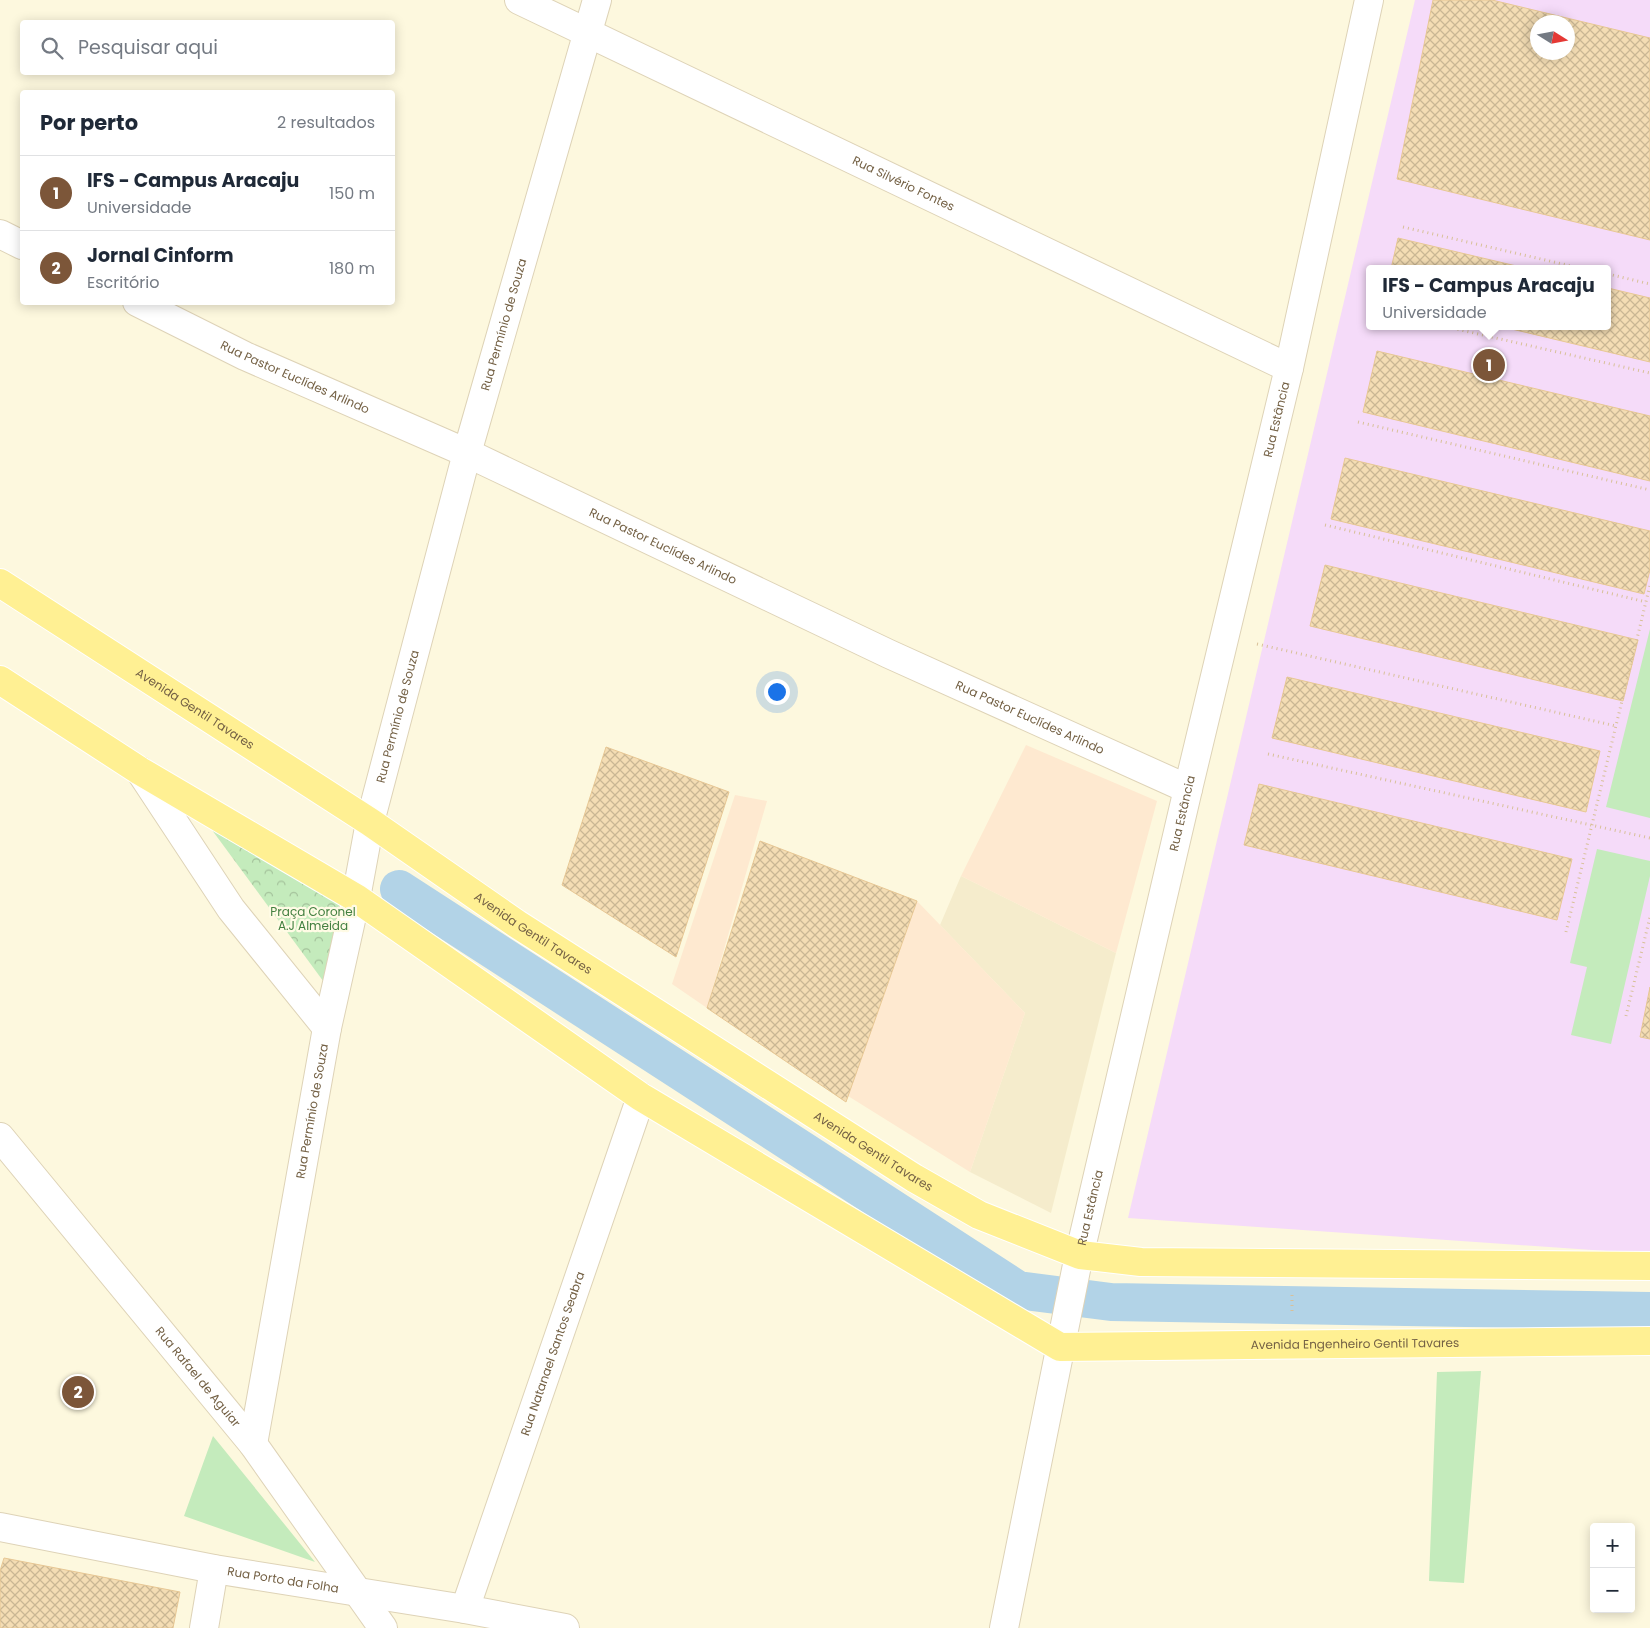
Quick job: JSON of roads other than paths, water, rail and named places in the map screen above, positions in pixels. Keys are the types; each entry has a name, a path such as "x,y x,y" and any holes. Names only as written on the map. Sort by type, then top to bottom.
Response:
{"main road":[{"name":"Avenida Gentil Tavares","path":"0,583 517,924 914,1178 979,1215 1079,1260"},
{"path":"0,680 140,772 357,893 641,1097 1061,1340"},
{"path":"1079,1260 1197,1263 1650,1266"},
{"name":"Avenida Engenheiro Gentil Tavares","path":"1061,1340 1290,1345 1650,1341"}],"street":[{"name":"Rua Silvério Fontes","path":"519,0 1289,368"},
{"name":"Rua Permínio de Souza","path":"253,1444 327,1028 370,828 468,454 597,0"},
{"name":"Rua Estância","path":"1004,1628 1061,1340 1188,789 1289,368 1369,0"},
{"path":"0,234 20,244"},
{"name":"Rua Pastor Euclídes Arlindo","path":"143,305 245,356 468,454 889,654 1188,789"},
{"path":"140,772 232,909 327,1028"},
{"name":"Rua Natanael Santos Seabra","path":"465,1609 641,1097"},
{"name":"Rua Rafael de Aguiar","path":"0,1137 253,1444 383,1628"},
{"name":"Rua Porto da Folha","path":"0,1526 214,1569 465,1609 565,1628"},
{"path":"204,1628 214,1569"}],"waterway":[{"path":"399,889 1018,1290 1111,1302 1650,1311"}],"place":[{"name":"IFS - Campus Aracaju","path":"1489,365"},
{"name":"Jornal Cinform","path":"78,1392"}],"park label":[{"name":"Praça Coronel A.J Almeida","path":"313,919"}]}
